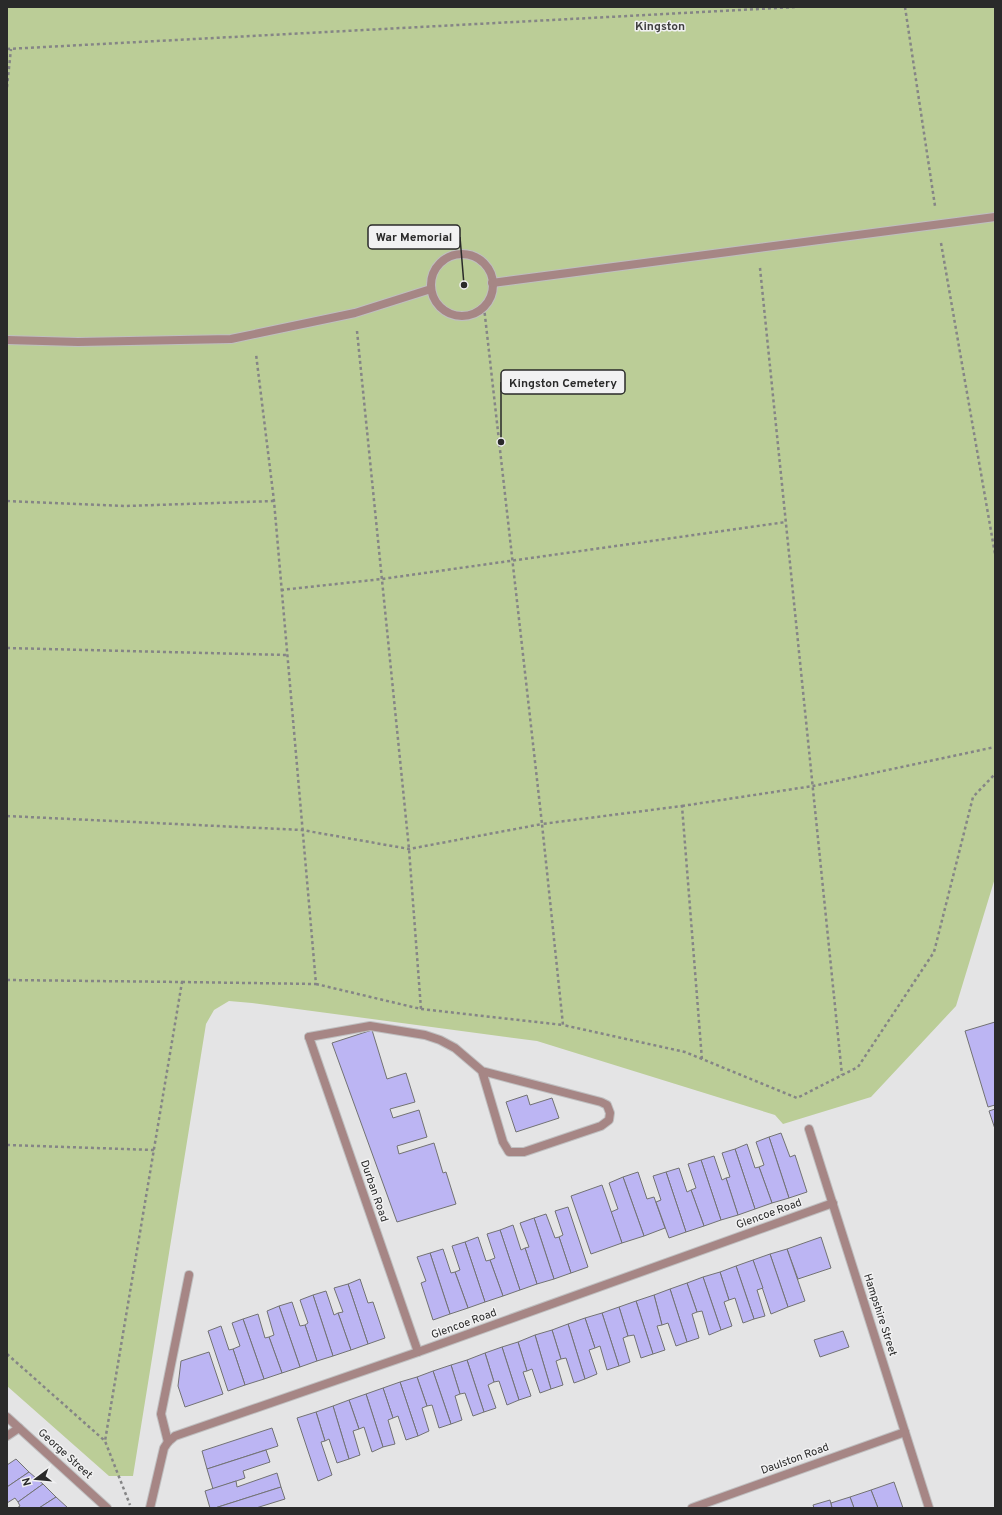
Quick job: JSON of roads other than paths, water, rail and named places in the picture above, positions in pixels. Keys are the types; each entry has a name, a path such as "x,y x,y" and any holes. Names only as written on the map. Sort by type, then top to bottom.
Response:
{"street":[{"path":"492,283 995,217"},
{"path":"461,254 472,256 482,261 488,270 492,283 492,293 484,307 475,313 464,316 451,314 442,309 435,300 431,289 433,274 438,265 450,256 461,254"},
{"path":"7,340 78,342 231,339 355,313 431,289"},
{"name":"Durban Road","path":"418,1352 309,1038 370,1026 425,1035 440,1040 455,1048 482,1071"},
{"path":"482,1071 601,1102 607,1105 610,1113 609,1120 601,1126 524,1152 509,1152 503,1142 482,1071"},
{"name":"Hampshire Street","path":"809,1129 929,1508"},
{"name":"Glencoe Road","path":"168,1442 175,1436 418,1352 833,1203"},
{"path":"150,1508 164,1448 168,1442 161,1414 189,1275"},
{"name":"George Street","path":"7,1417 107,1508"},
{"path":"7,1436 19,1428"},
{"name":"Daulston Road","path":"692,1508 906,1432"}],"place":[{"name":"War Memorial","path":"464,285"},
{"name":"Kingston Cemetery","path":"501,442"}],"district":[{"name":"Kingston","path":"660,27"}]}
